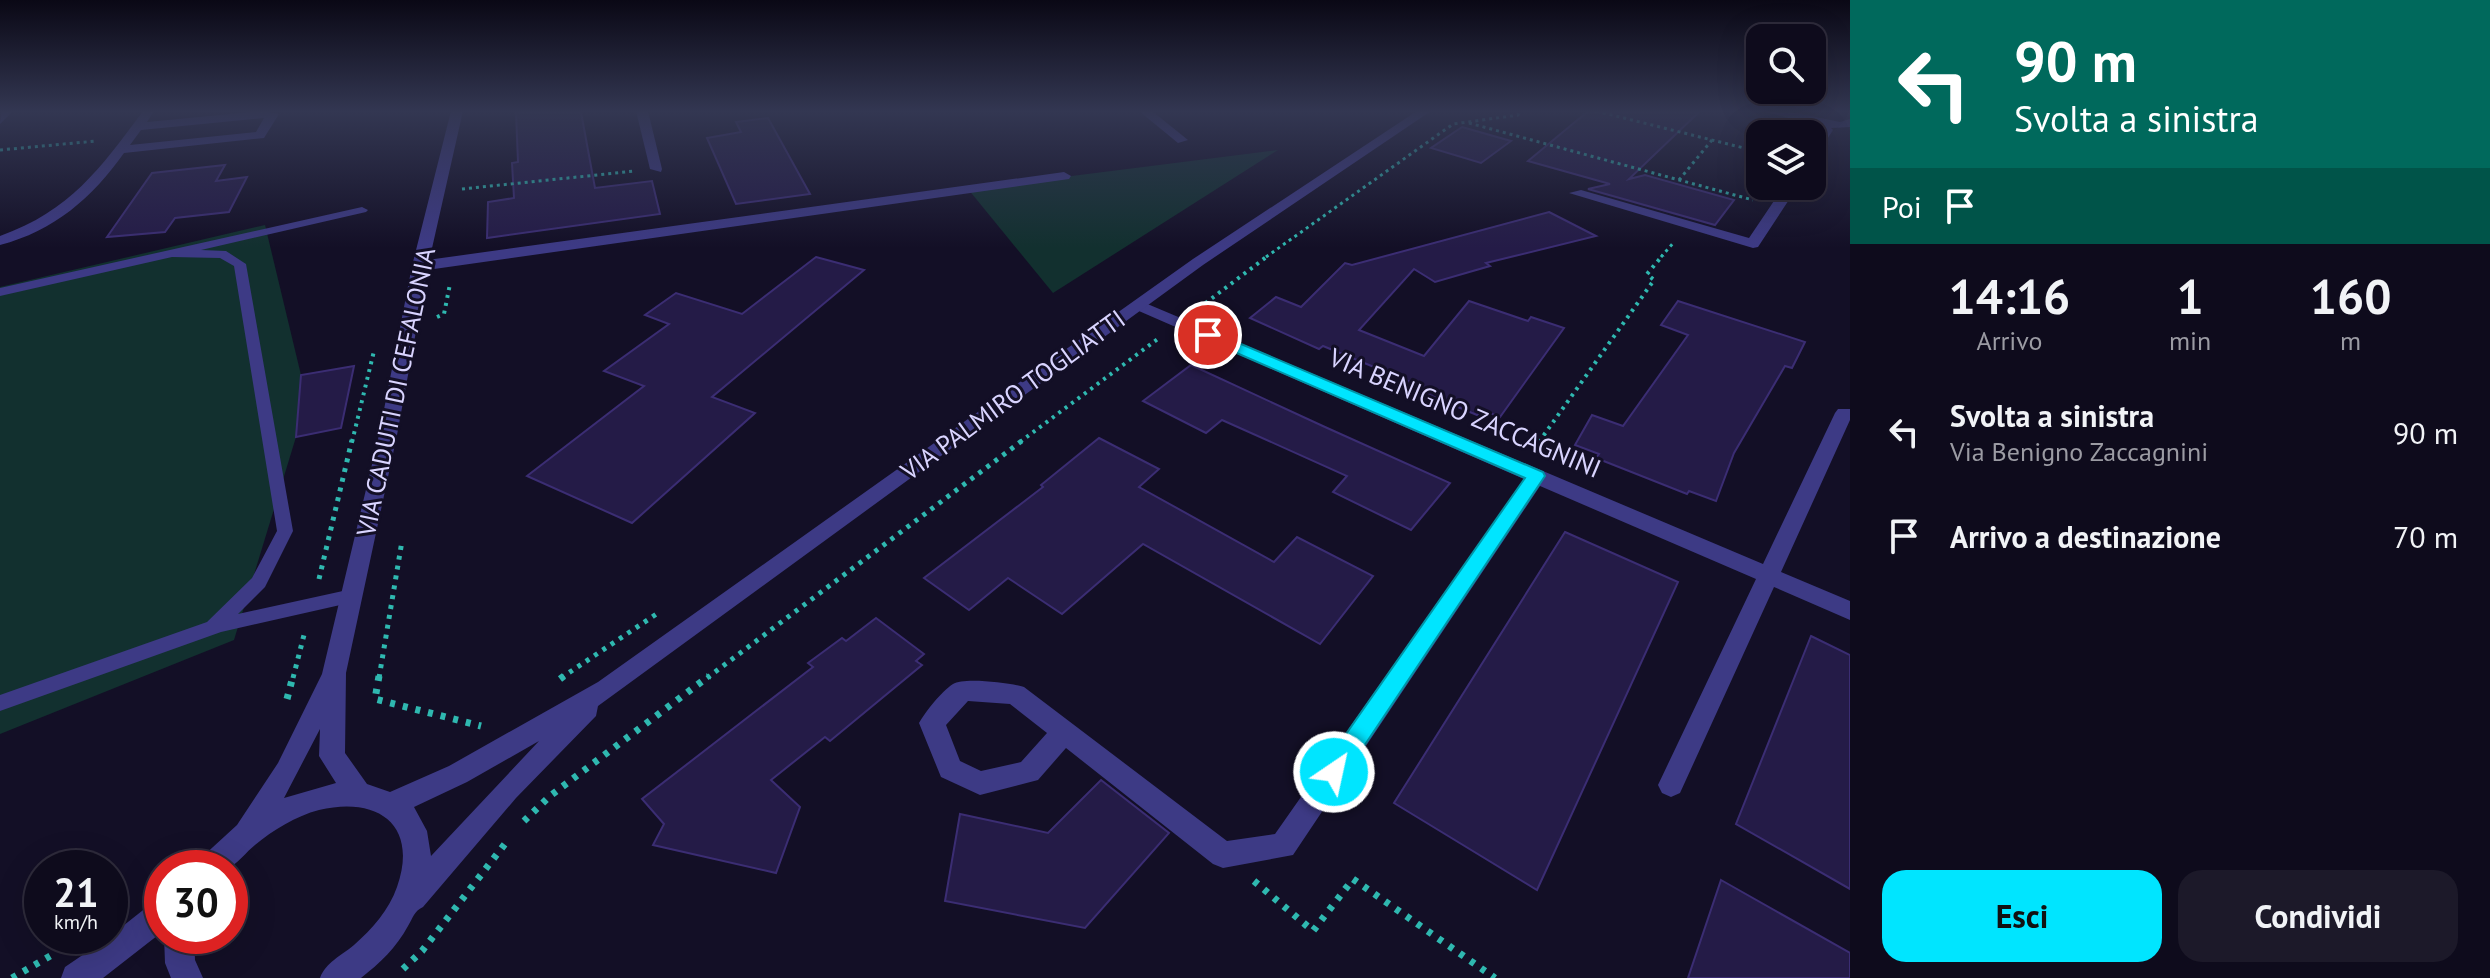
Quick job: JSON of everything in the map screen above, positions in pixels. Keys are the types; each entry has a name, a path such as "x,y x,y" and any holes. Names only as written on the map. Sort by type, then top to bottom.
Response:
{"street":[{"path":"0,241 21,235 60,216 82,199 115,157"},
{"name":"VIA CADUTI DI CEFALONIA","path":"360,796 332,756 334,673 446,157"},
{"path":"653,157 656,169"},
{"name":"VIA PALMIRO TOGLIATTI","path":"403,909 416,876 418,846 409,822 391,805 458,774 607,689 1198,262 1357,157"},
{"path":"420,266 1064,176"},
{"path":"1576,193 1753,244 1782,200"},
{"name":"VIA BENIGNO ZACCAGNINI","path":"1138,305 1850,611"},
{"path":"1671,785 1844,413"},
{"path":"1064,732 1029,772 980,783 950,769 932,723 962,691 1015,694 1223,855 1283,846 1528,473"},
{"name":"VIA CADUTI DI CEFALONIA","path":"244,835 287,771 334,673"},
{"name":"VIA PALMIRO TOGLIATTI","path":"335,978 361,959 385,935 403,909 507,790 607,689"},
{"path":"229,850 244,835 273,816 303,803 333,796 360,796 391,805"},
{"path":"76,978 144,928"},
{"path":"180,954 180,963 188,978"}],"lane":[{"path":"0,292 362,210"},
{"path":"167,253 222,254 240,264 285,531 259,582 214,627"},
{"path":"0,703 214,627 352,596"}],"path":[{"path":"518,826 550,796 1337,204 1406,157"},
{"path":"1592,157 1777,207"},
{"path":"1679,180 1698,157"},
{"path":"464,189 656,169"},
{"path":"1528,473 1654,280 1647,274 1675,242 1712,238 1716,234"},
{"path":"284,708 374,350"},
{"path":"402,541 375,699 489,728"},
{"path":"554,684 671,605"},
{"path":"393,978 422,951 509,839"},
{"path":"1223,855 1313,931 1353,879 1495,978"},
{"path":"12,978 17,975 18,978"}],"green space":[{"path":"1225,157 1268,157 1053,293 968,189"},
{"path":"265,225 301,375 296,437 234,640 0,734 0,287"}],"building":[{"path":"518,157 589,157 595,188 652,181 660,214 487,238 488,202 514,198 512,163 518,162"},
{"path":"715,157 789,157 810,194 736,204"},
{"path":"1460,157 1490,157 1481,163"},
{"path":"1533,157 1652,157 1629,179 1645,175 1734,200 1715,225 1588,189 1610,184 1528,161"},
{"path":"225,165 216,181 247,177 229,212 175,218 165,232 107,237 152,173"},
{"path":"1549,212 1596,236 1486,263 1490,266 1435,282 1414,269 1359,330 1424,356 1469,301 1528,321 1531,317 1564,328 1500,417 1482,410 1477,415 1405,385 1408,381 1323,346 1319,349 1250,318 1276,297 1301,307 1345,263 1352,265"},
{"path":"816,257 864,270 712,397 755,413 632,523 527,476 644,386 604,371 669,324 645,315 676,293 742,314"},
{"path":"1678,301 1805,342 1792,368 1785,366 1734,453 1716,501 1689,491 1687,494 1596,458 1599,454 1575,445 1592,415 1623,426 1688,335 1661,325"},
{"path":"1191,365 1450,483 1411,530 1333,492 1347,476 1222,420 1206,433 1143,401"},
{"path":"354,366 341,428 296,437 301,375"},
{"path":"1099,438 1159,469 1139,487 1274,562 1297,537 1373,576 1320,644 1143,544 1062,614 1008,578 969,610 924,578 1043,487 1041,485"},
{"path":"1565,532 1678,582 1537,890 1394,803"},
{"path":"876,618 924,654 916,661 922,665 830,741 825,737 771,780 800,807 776,873 653,845 664,824 642,799 813,667 808,663 842,638 846,641"},
{"path":"1811,636 1850,655 1850,889 1736,824"},
{"path":"1101,780 1169,833 1085,928 945,901 960,814 1048,833"},
{"path":"1721,880 1850,953 1850,978 1688,978"}],"route":[{"path":"1208,335 1536,476 1334,772"}]}
